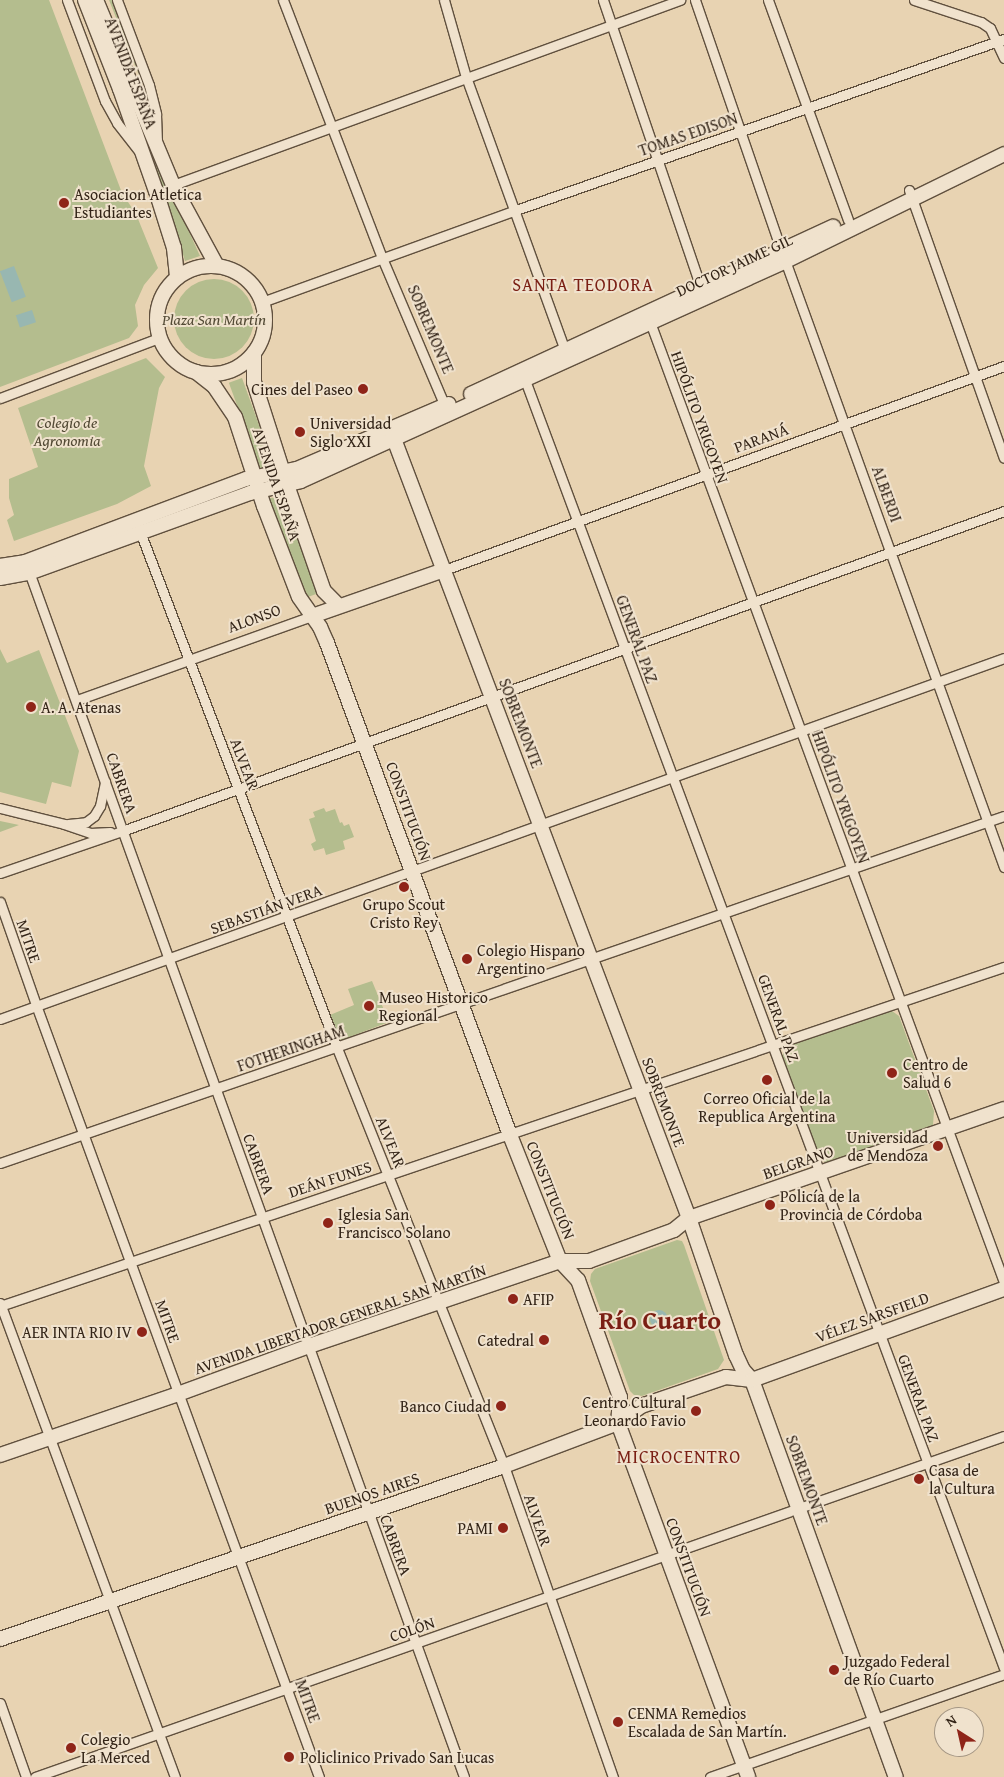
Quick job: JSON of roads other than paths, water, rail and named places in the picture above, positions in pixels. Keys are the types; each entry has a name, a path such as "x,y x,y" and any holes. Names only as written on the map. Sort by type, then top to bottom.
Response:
{"main road":[{"name":"AVENIDA ESPAÑA","path":"84,0 120,89 174,248 177,278"},
{"name":"AVENIDA ESPAÑA","path":"96,0 173,185 217,266"},
{"name":"DOCTOR JAIME GIL","path":"286,478 301,481 394,439 446,410 784,256 910,194 1004,144"},
{"name":"DOCTOR JAIME GIL","path":"784,256 848,220 1004,154"},
{"path":"217,266 242,275 254,287 262,302 265,320 262,337 254,353 242,364 228,372 212,374 196,372 180,365 167,353 159,338 156,321 158,305 166,290 177,278 192,269 217,266"},
{"name":"DOCTOR JAIME GIL","path":"446,410 524,380 566,355 650,322 703,293"},
{"name":"AVENIDA ESPAÑA","path":"254,353 254,382 286,478 324,591 339,606"},
{"name":"AVENIDA ESPAÑA","path":"196,372 214,386 235,417 299,597 312,616"},
{"path":"138,526 260,490 286,478 297,469 446,410"},
{"name":"SOBREMONTE","path":"394,439 689,1218 736,1355 743,1370 752,1380 896,1777"},
{"path":"0,578 138,526 256,477 286,478"},
{"path":"0,566 27,568"},
{"name":"ALONSO","path":"312,616 444,570"},
{"name":"CONSTITUCIÓN","path":"312,616 327,643 510,1135 560,1261 578,1280 620,1397 618,1423 665,1556 746,1771"},
{"name":"BELGRANO","path":"689,1218 1004,1109"},
{"name":"AVENIDA LIBERTADOR GENERAL SAN MARTÍN","path":"0,1455 178,1394 309,1346 560,1261 589,1261 674,1230 689,1218"},
{"name":"VÉLEZ SARSFIELD","path":"752,1380 879,1332 1004,1289"},
{"name":"BUENOS AIRES","path":"0,1639 111,1603 504,1466 618,1423 641,1406 726,1377 752,1380"}],"street":[{"name":"AVENIDA ESPAÑA","path":"66,0 105,101 117,123 144,160"},
{"name":"AVENIDA ESPAÑA","path":"117,0 149,85 156,114 158,149"},
{"name":"SOBREMONTE","path":"283,0 382,258 446,410"},
{"path":"444,0 466,77 566,355"},
{"path":"603,0 703,293"},
{"path":"173,185 680,0"},
{"name":"ALBERDI","path":"695,0 784,256 846,423 1004,867"},
{"path":"768,0 806,109 848,220"},
{"path":"914,0 981,22 990,28 1001,40 1004,58"},
{"name":"TOMAS EDISON","path":"262,302 513,210 659,161 1001,40"},
{"path":"910,194 1004,458"},
{"name":"HIPÓLITO YRIGOYEN","path":"650,322 1004,1282"},
{"path":"0,398 159,338"},
{"name":"PARANÁ","path":"444,570 1004,366"},
{"name":"GENERAL PAZ","path":"524,380 1004,1668"},
{"path":"0,873 122,831 1004,511"},
{"name":"ALVEAR","path":"138,526 337,1048 504,1466 613,1777"},
{"name":"CABRERA","path":"27,568 464,1777"},
{"name":"ALONSO","path":"76,700 312,616"},
{"name":"SEBASTIÁN VERA","path":"0,1019 1004,658"},
{"path":"64,824 86,822 94,816 100,806 105,782"},
{"path":"0,808 64,824 90,833 122,831"},
{"name":"FOTHERINGHAM","path":"0,1163 462,1005 1004,816"},
{"name":"MITRE","path":"0,902 178,1394 320,1777"},
{"name":"DEÁN FUNES","path":"0,1305 262,1216 389,1176 1004,967"},
{"path":"0,1305 51,1438 175,1777"},
{"name":"COLÓN","path":"35,1777 1004,1436"},
{"path":"710,1777 746,1771 874,1719 1004,1674"},
{"path":"0,1703 26,1777"}],"water":[{"path":"14,266 26,297 12,302 0,271"},
{"path":"32,310 36,322 20,328 16,315"},
{"path":"659,1310 665,1313 668,1319 665,1325 659,1328 653,1325 650,1319 653,1313"}],"place":[{"name":"Asociacion Atletica Estudiantes","path":"64,203"},
{"name":"Cines del Paseo","path":"363,389"},
{"name":"Universidad Siglo XXI","path":"300,432"},
{"name":"A. A. Atenas","path":"31,707"},
{"name":"Grupo Scout Cristo Rey","path":"404,887"},
{"name":"Colegio Hispano Argentino","path":"467,959"},
{"name":"Museo Historico Regional","path":"369,1006"},
{"name":"Centro de Salud 6","path":"892,1073"},
{"name":"Correo Oficial de la Republica Argentina","path":"767,1080"},
{"name":"Universidad de Mendoza","path":"938,1146"},
{"name":"Policía de la Provincia de Córdoba","path":"770,1205"},
{"name":"Iglesia San Francisco Solano","path":"328,1223"},
{"name":"AFIP","path":"513,1299"},
{"name":"AER INTA RIO IV","path":"142,1332"},
{"name":"Catedral","path":"544,1340"},
{"name":"Banco Ciudad","path":"501,1406"},
{"name":"Centro Cultural Leonardo Favio","path":"696,1411"},
{"name":"Casa de la Cultura","path":"919,1479"},
{"name":"PAMI","path":"503,1528"},
{"name":"Juzgado Federal de Río Cuarto","path":"834,1670"},
{"name":"CENMA Remedios Escalada de San Martín.","path":"618,1722"},
{"name":"Colegio La Merced","path":"71,1748"},
{"name":"Policlinico Privado San Lucas","path":"289,1757"}],"district":[{"name":"SANTA TEODORA","path":"583,285"},
{"name":"Río Cuarto","path":"660,1320"},
{"name":"MICROCENTRO","path":"679,1457"}],"park label":[{"name":"Plaza San Martín","path":"214,319"},
{"name":"Colegio de Agronomia","path":"67,431"}]}
